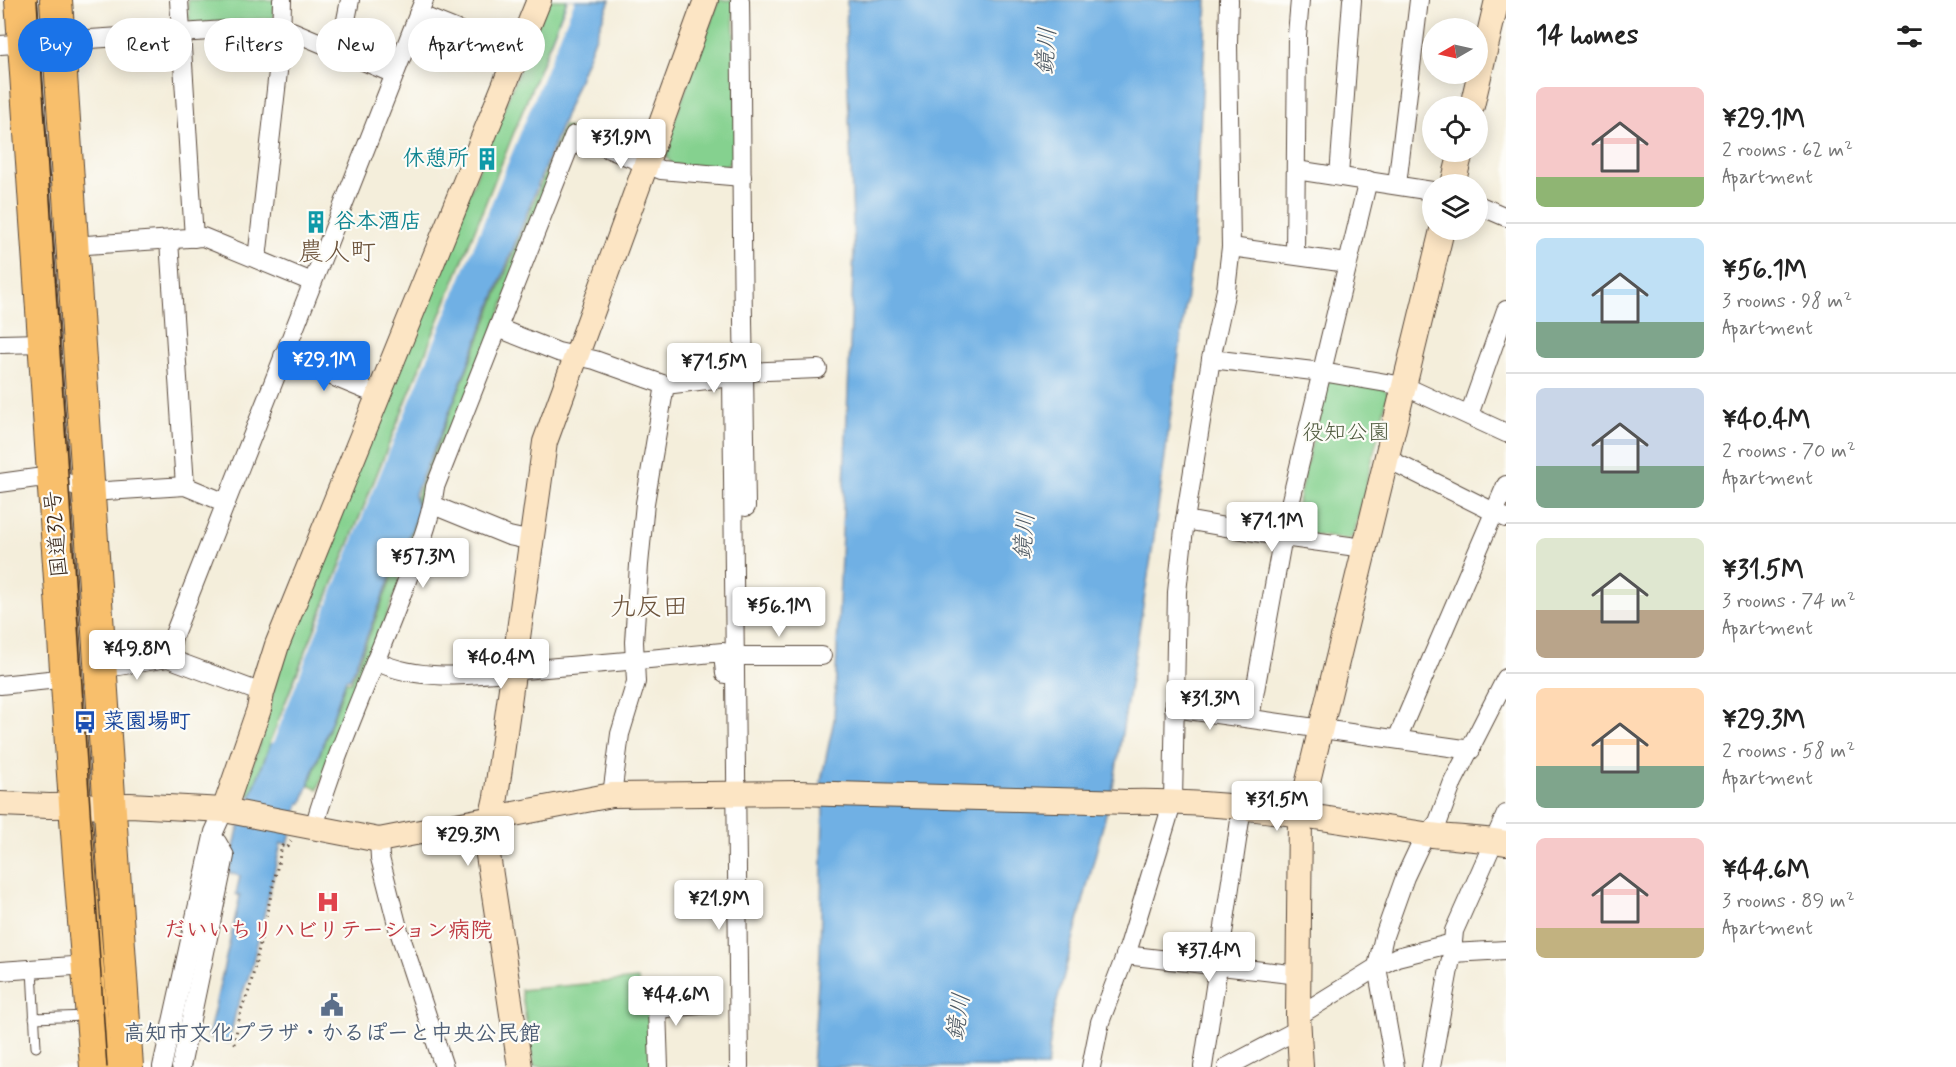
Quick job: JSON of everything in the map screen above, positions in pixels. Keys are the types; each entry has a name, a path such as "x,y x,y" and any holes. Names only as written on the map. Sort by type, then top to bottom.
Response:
{"highway":[{"name":"国道32号","path":"21,0 12,44 44,343 75,806 96,1067"},
{"name":"国道32号","path":"56,0 57,18"},
{"name":"国道32号","path":"60,72 127,1067"}],"street":[{"path":"178,0 180,18"},
{"path":"282,0 283,18"},
{"path":"346,18 350,0"},
{"path":"532,18 539,0"},
{"path":"520,1067 486,842 496,798 545,442 706,0"},
{"path":"739,1067 735,692 741,656 738,374 742,177 740,0"},
{"path":"1091,1067 1100,1022 1125,956 1173,801 1178,592 1185,520 1211,359 1226,290 1231,247 1229,0"},
{"path":"1295,254 1297,35 1300,0"},
{"path":"1339,176 1352,0"},
{"path":"1397,185 1419,0"},
{"path":"1474,96 1497,0"},
{"path":"168,658 173,638 421,7 443,18"},
{"path":"183,72 194,238"},
{"path":"257,259 278,72"},
{"path":"390,72 394,74"},
{"path":"162,1067 214,832 232,812 259,709 261,693 277,645 510,72"},
{"path":"302,830 393,620 433,505 435,487 573,135 661,170 742,177"},
{"path":"1296,170 1422,189"},
{"path":"1250,718 1283,537 1368,180"},
{"path":"1488,209 1506,217"},
{"path":"72,246 203,237 312,282"},
{"path":"169,240 185,486"},
{"path":"1301,1067 1299,1023 1300,813 1440,240"},
{"path":"1231,247 1347,262"},
{"path":"1469,415 1506,310"},
{"path":"498,328 558,352 665,385 738,374 818,369"},
{"path":"0,344 44,343"},
{"path":"283,356 378,396"},
{"path":"1211,359 1322,372 1404,386 1506,433"},
{"path":"612,795 620,734 636,682 634,642 645,503 665,385"},
{"path":"1386,458 1500,515"},
{"path":"0,483 31,478 52,479 88,489 106,491 185,486 226,502"},
{"path":"1397,739 1500,515 1506,485"},
{"path":"433,505 509,536 532,540"},
{"path":"1185,520 1364,548"},
{"path":"375,661 392,669 424,676 514,671 723,652 725,687 735,692"},
{"path":"741,656 822,656"},
{"path":"100,669 168,658 261,693"},
{"path":"0,685 68,678"},
{"path":"1395,1067 1377,967 1384,936 1419,845 1438,822 1453,782 1506,678"},
{"path":"1174,708 1471,750"},
{"path":"0,804 232,812 302,830 379,840 612,795 798,793 1129,802 1173,801 1300,813 1427,834 1500,842"},
{"path":"1203,1067 1242,807"},
{"path":"1431,1067 1454,931 1500,842 1506,814"},
{"path":"379,840 380,858 398,928 444,1067"},
{"path":"181,1067 225,856 217,842"},
{"path":"1227,1067 1299,1023 1377,967 1397,957 1452,948 1506,950"},
{"path":"1125,956 1299,975"},
{"path":"0,971 88,965"},
{"path":"658,1067 657,1009 711,1004"}],"lane":[{"path":"32,969 36,1047"},
{"path":"34,1018 92,1015"}],"path":[{"path":"234,1044 241,1010 250,988 282,846 288,847 302,830"}],"green space":[{"path":"188,0 276,0 273,18 204,18 204,23 194,24 192,18 189,18"},
{"path":"548,0 567,0 545,55 545,18 541,18"},
{"path":"719,0 733,0 738,156 724,168 672,165 663,151"},
{"path":"519,72 538,72 288,695 251,795 243,793 263,733 282,654"},
{"path":"564,126 570,128 428,505 398,577 400,581 366,670 362,670 318,789 309,785 346,682 351,682 392,577 396,574 421,509 416,498"},
{"name":"役知公園","path":"1331,380 1384,388 1388,394 1354,535 1348,540 1295,532 1292,526 1326,383"},
{"path":"638,979 641,1001 651,1002 654,1067 534,1067 521,990"}],"water":[{"path":"567,0 610,0 445,423 414,496 419,510 395,572 391,576 350,679 346,679 302,803 299,803 288,844 281,843 251,970 236,1011 229,1043 208,1037 240,896 236,894 240,876 229,873 237,833 283,710 539,72 545,72 545,57"},
{"name":"鏡川","path":"847,0 1207,0 1194,243 1152,552 1113,787 1053,1017 1047,1067 812,1067 820,954 823,812 821,781 834,720 854,250 846,35"}],"pier":[{"path":"568,0 575,0 353,540 273,743 270,743 539,72 545,72 545,57"}],"tram line":[{"path":"37,0 107,1067"}],"place":[{"name":"休憩所","path":"487,159"},
{"name":"谷本酒店","path":"316,222"},
{"name":"菜園場町","path":"85,722"},
{"name":"だいいちリハビリテーション病院","path":"328,902"},
{"name":"高知市文化プラザ・かるぽーと中央公民館","path":"332,1005"}],"district":[{"name":"農人町","path":"337,253"},
{"name":"九反田","path":"649,608"}]}
